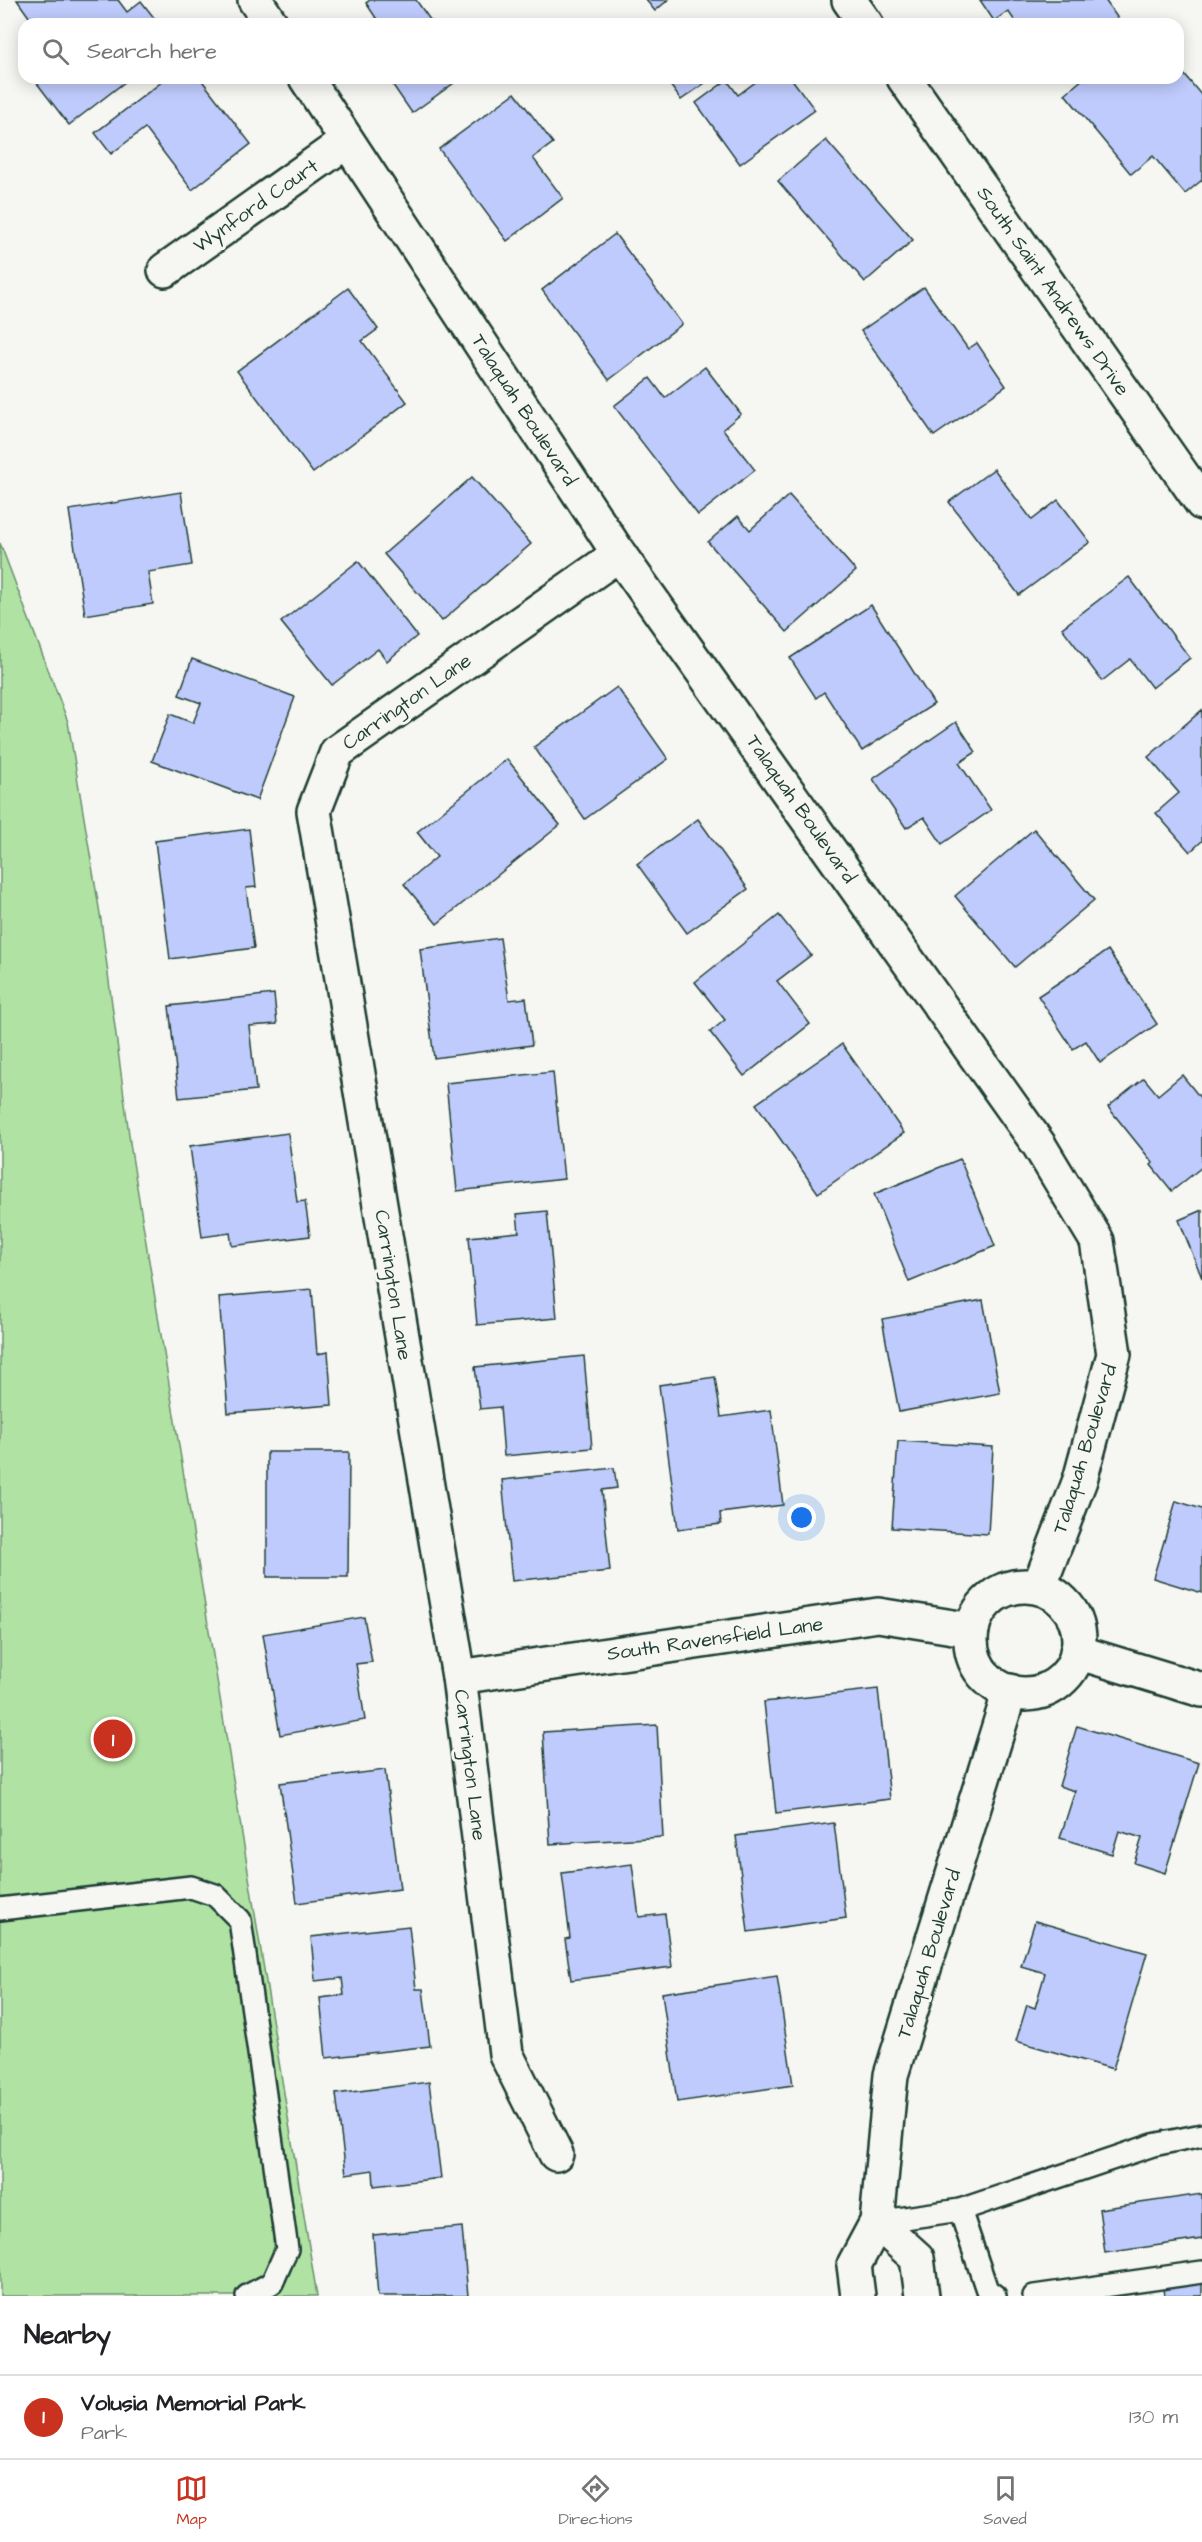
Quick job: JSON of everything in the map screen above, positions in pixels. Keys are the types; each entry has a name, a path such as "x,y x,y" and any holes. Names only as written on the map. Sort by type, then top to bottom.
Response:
{"street":[{"path":"255,0 267,18"},
{"path":"849,0 862,18"},
{"name":"Talaquah Boulevard","path":"310,84 619,554 1039,1144 1096,1241 1114,1354 1080,1480 1039,1587"},
{"name":"South Saint Andrews Drive","path":"908,84 1202,503"},
{"name":"Wynford Court","path":"165,270 347,141"},
{"name":"Carrington Lane","path":"556,2154 506,2054 459,1677 314,811 336,752 619,554"},
{"path":"1022,1586 1039,1587 1054,1594 1067,1605 1075,1619 1079,1636 1077,1652 1064,1678 1038,1692 1024,1694 995,1684 983,1674 972,1646 972,1630 978,1613 989,1599 1005,1590 1022,1586"},
{"name":"South Ravensfield Lane","path":"459,1677 878,1615 972,1630"},
{"path":"1077,1652 1202,1690"},
{"name":"Talaquah Boulevard","path":"858,2296 854,2265 877,2222 891,2075 1010,1691"},
{"path":"877,2222 917,2258 922,2296"}],"lane":[{"path":"0,1909 191,1887 215,1895 240,1920 287,2249 272,2283 246,2296"},
{"path":"877,2222 960,2210 1153,2145 1202,2135"},
{"path":"960,2210 987,2290 995,2296"},
{"path":"1034,2296 1202,2272"}],"green space":[{"path":"0,543 68,722 101,920 131,1150 317,2296 0,2296"}],"building":[{"path":"17,0 118,0 127,12 141,1 154,18 30,18"},
{"path":"370,0 416,0 429,18 376,18 366,3"},
{"path":"646,0 668,0 655,11"},
{"path":"980,0 1105,0 1118,18 1013,18 1008,11 998,18 992,18"},
{"path":"1184,74 1202,96 1202,180 1185,194 1153,156 1131,174 1065,94 1077,84 1184,84"},
{"path":"38,84 122,84 69,125"},
{"path":"159,84 205,84 251,144 192,190 145,128 111,154 95,133"},
{"path":"392,84 453,84 412,113"},
{"path":"669,84 704,84 681,100"},
{"path":"722,84 730,84 738,95 753,84 796,84 815,110 740,164 696,103"},
{"path":"515,93 553,143 533,158 563,198 507,241 439,149"},
{"path":"826,140 913,240 865,282 778,181"},
{"path":"615,234 682,324 609,380 542,290"},
{"path":"924,287 968,349 977,343 1006,386 934,436 861,331"},
{"path":"348,288 378,329 362,341 407,402 313,473 237,371"},
{"path":"705,367 741,414 723,429 755,470 698,515 614,406 650,378 665,398"},
{"path":"994,469 1032,520 1058,500 1090,542 1019,595 949,502"},
{"path":"472,477 531,544 442,621 384,554"},
{"path":"181,492 192,565 148,572 153,604 85,615 69,510"},
{"path":"789,495 856,571 787,632 708,542 738,516 750,530"},
{"path":"358,561 417,636 387,661 378,649 332,685 281,622"},
{"path":"1129,577 1190,658 1152,688 1130,659 1102,681 1062,628"},
{"path":"871,605 934,704 862,751 824,692 816,698 790,658"},
{"path":"192,659 295,697 257,800 152,761 170,714 193,723 201,703 179,695"},
{"path":"617,687 668,759 585,819 534,747"},
{"path":"1202,710 1202,841 1190,852 1156,813 1179,793 1148,757"},
{"path":"956,722 976,752 959,763 991,810 942,844 924,817 906,828 873,779"},
{"path":"507,759 560,825 437,924 404,884 437,857 417,832"},
{"path":"698,819 748,889 687,933 637,864"},
{"path":"249,829 256,887 246,888 254,948 170,959 155,841"},
{"path":"1034,829 1094,900 1015,967 955,896"},
{"path":"779,915 811,955 777,981 810,1024 744,1076 710,1032 725,1020 695,982"},
{"path":"500,938 509,1000 526,998 532,1045 434,1058 420,949"},
{"path":"1108,950 1157,1024 1100,1063 1086,1041 1073,1049 1038,996"},
{"path":"274,994 277,1024 249,1026 256,1090 179,1098 169,1006"},
{"path":"842,1044 904,1133 818,1193 756,1104"},
{"path":"553,1072 564,1179 457,1191 446,1083"},
{"path":"1182,1075 1202,1100 1202,1167 1172,1191 1151,1165 1153,1163 1108,1107 1144,1078 1158,1095"},
{"path":"288,1133 297,1202 305,1201 310,1236 232,1246 230,1233 202,1237 190,1146"},
{"path":"960,1159 995,1246 909,1282 874,1194"},
{"path":"1202,1210 1202,1278 1179,1220"},
{"path":"547,1211 557,1318 477,1325 469,1237 519,1232 517,1214"},
{"path":"312,1289 317,1354 328,1352 332,1405 228,1413 219,1297"},
{"path":"983,1300 1000,1393 899,1412 882,1319"},
{"path":"584,1356 592,1448 504,1456 500,1407 480,1409 475,1367"},
{"path":"715,1377 721,1417 771,1410 783,1505 720,1513 721,1524 678,1529 659,1385"},
{"path":"898,1441 993,1447 988,1534 892,1528"},
{"path":"267,1452 349,1452 348,1577 267,1577"},
{"path":"614,1468 617,1488 602,1490 610,1571 512,1581 502,1480"},
{"path":"1176,1501 1202,1509 1202,1593 1153,1578"},
{"path":"364,1617 372,1662 356,1664 365,1720 280,1735 263,1634"},
{"path":"878,1689 890,1799 776,1813 764,1702"},
{"path":"657,1725 663,1837 550,1844 543,1732"},
{"path":"1077,1726 1199,1763 1165,1873 1134,1863 1142,1838 1119,1831 1112,1854 1060,1838 1075,1791 1059,1786"},
{"path":"385,1770 400,1889 297,1903 280,1783"},
{"path":"834,1823 846,1918 748,1932 736,1836"},
{"path":"632,1864 639,1917 665,1914 672,1967 571,1980 565,1939 570,1938 562,1873"},
{"path":"1035,1921 1147,1953 1113,2069 1016,2041 1027,2005 1035,2008 1045,1973 1021,1966"},
{"path":"409,1926 416,1989 423,1989 430,2046 326,2058 320,1998 344,1995 342,1978 315,1981 311,1937"},
{"path":"777,1976 793,2085 677,2102 662,1993"},
{"path":"429,2082 441,2178 374,2186 373,2170 346,2174 336,2094"},
{"path":"1202,2194 1202,2239 1105,2253 1099,2209"},
{"path":"462,2227 468,2296 378,2296 373,2235"},
{"path":"1202,2277 1202,2296 1164,2296 1162,2281"}],"place":[{"name":"Volusia Memorial Park","path":"113,1739"}]}
